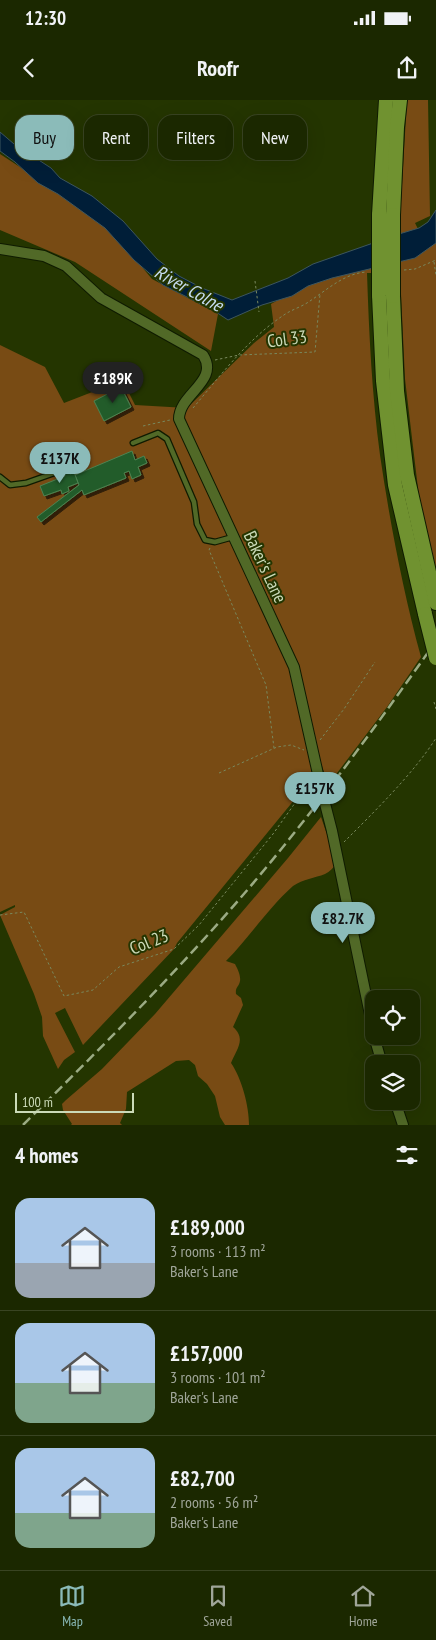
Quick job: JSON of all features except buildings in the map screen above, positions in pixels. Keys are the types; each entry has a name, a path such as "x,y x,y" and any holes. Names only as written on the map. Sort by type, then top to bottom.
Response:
{"highway":[{"path":"386,100 386,296 383,381 395,485 424,614 436,658"},
{"path":"386,215 400,100"},
{"path":"386,296 407,475 436,602"}],"street":[{"path":"0,249 44,256 66,266 101,298 203,355 207,361 208,369 206,376 181,407 178,419"},
{"name":"Baker's Lane","path":"178,419 294,667 336,848 365,991"},
{"path":"398,1110 403,1125"}],"lane":[{"path":"133,443 158,433 167,440 194,502 197,524 205,540 215,542 233,537"},
{"path":"0,477 10,485 26,483 74,466 82,462 85,456"}],"path":[{"path":"435,261 436,275"},
{"path":"255,281 259,312"},
{"name":"Col 33","path":"207,361 240,355 315,352 320,294 286,314 254,340 240,355"},
{"path":"143,426 178,419 189,412 240,355"},
{"path":"215,542 208,550 266,685 274,748"},
{"path":"219,773 274,748 291,745 303,750 312,747 324,737 375,662"},
{"path":"434,702 436,709"},
{"path":"336,848 386,799 436,738"},
{"name":"Col 23","path":"0,915 24,912 64,996 93,990 119,967 174,949 199,925 273,834 317,772"}],"shaded area":[{"path":"407,100 428,100 430,216 415,223 418,229 399,235"},
{"path":"0,154 104,222 152,279 218,314 211,351 75,262 0,230"},
{"path":"436,234 436,578 419,497 405,379 400,273 367,273 371,364 380,455 408,607 421,657 387,707 328,785 322,766 174,949 83,1045 65,1008 55,1013 75,1052 64,1060 58,1069 43,1036 42,1017 34,994 0,915 15,907 15,905 0,912 0,345 45,367 64,403 118,382 124,383 135,405 187,408 254,343 274,327 271,304 338,267"},
{"path":"321,817 337,864 327,873 293,886 226,961 235,964 240,976 236,994 241,998 243,1005 233,1027 237,1031 240,1040 231,1063 244,1093 249,1125 225,1125 220,1117 215,1096 207,1084 198,1076 195,1065 189,1060 176,1061 127,1092 126,1109 120,1123 122,1125 71,1125 62,1104 102,1069 155,1014"}],"water":[{"name":"River Colne","path":"0,132 15,145 15,160 39,160 51,168 60,178 92,196 123,221 157,259 179,276 232,300 288,278 313,264 419,228 428,222 436,210 436,243 415,258 332,278 308,286 292,296 262,305 228,320 213,310 163,285 134,260 105,228 58,194 38,183 0,151"}],"railway":[{"path":"23,1125 167,979 249,888 346,766 436,641"}]}
